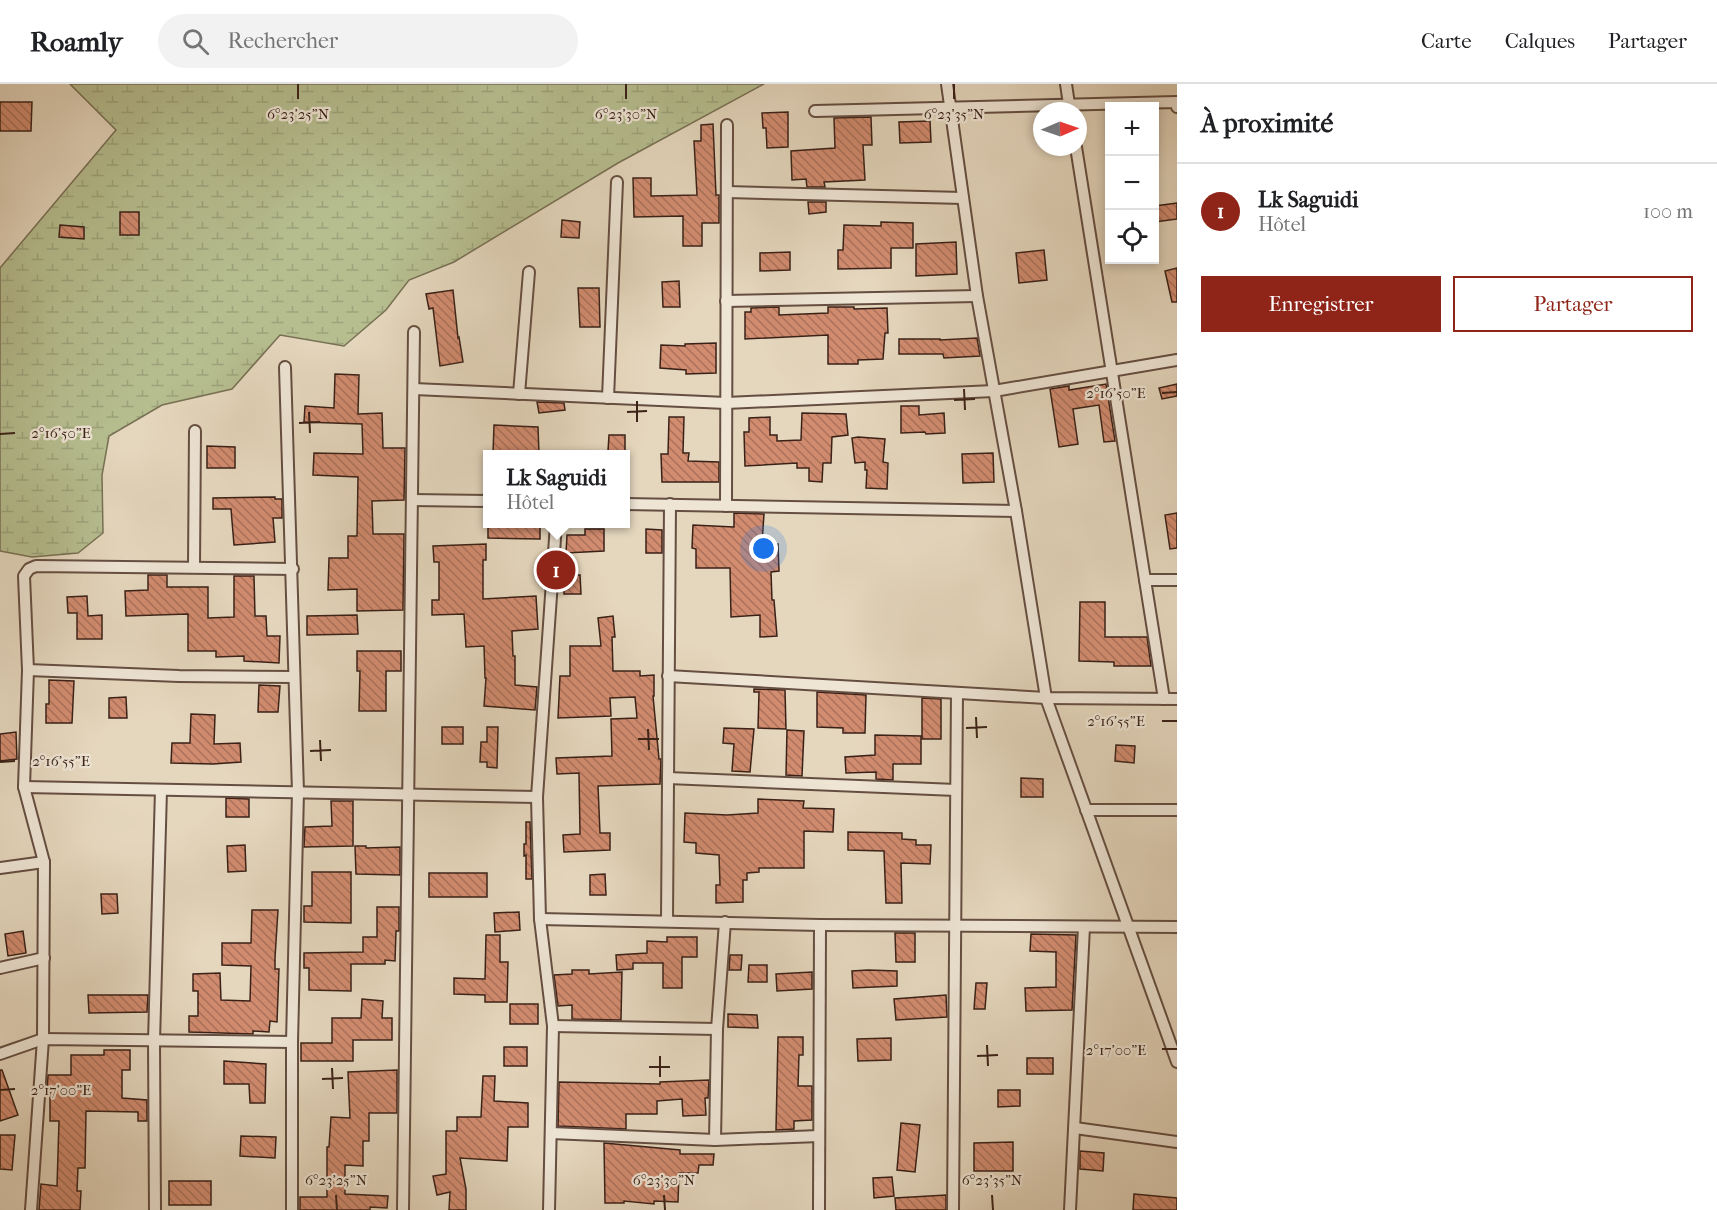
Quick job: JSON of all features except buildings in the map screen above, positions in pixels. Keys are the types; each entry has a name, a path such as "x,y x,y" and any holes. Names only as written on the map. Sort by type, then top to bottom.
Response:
{"street":[{"path":"947,84 977,297 1016,511 1046,698 1177,1062"},
{"path":"1066,84 1068,102"},
{"path":"1087,107 1176,102 1177,107"},
{"path":"815,111 950,107 1033,108"},
{"path":"726,506 727,125"},
{"path":"1077,156 1164,699"},
{"path":"608,398 617,182"},
{"path":"726,192 963,198"},
{"path":"519,394 529,272"},
{"path":"726,301 977,297"},
{"path":"403,1210 414,332"},
{"path":"414,389 726,403 994,391 1177,360"},
{"path":"285,367 293,569 298,792 292,1042 292,1210"},
{"path":"194,567 195,431"},
{"path":"412,500 483,501"},
{"path":"630,504 1016,511"},
{"path":"667,921 670,504"},
{"path":"549,1210 553,1026 540,919 537,797 556,528"},
{"path":"31,1210 42,1040 44,862 24,787 28,670 24,576 29,569 36,566 293,569"},
{"path":"1145,580 1177,580"},
{"path":"28,670 179,676 294,677"},
{"path":"668,676 1046,698 1177,699"},
{"path":"953,1210 957,693"},
{"path":"668,778 956,790"},
{"path":"24,787 537,797"},
{"path":"155,1210 154,1041 161,790"},
{"path":"1086,810 1177,810"},
{"path":"0,868 44,862"},
{"path":"540,919 820,925 1177,927"},
{"path":"715,1140 717,1029 725,922"},
{"path":"819,1210 820,925"},
{"path":"1070,1210 1084,927"},
{"path":"0,968 44,958"},
{"path":"553,1026 717,1029"},
{"path":"0,1054 42,1040 292,1042"},
{"path":"1075,1128 1177,1142"},
{"path":"551,1133 715,1140 819,1136"}],"green space":[{"path":"70,84 764,84 618,163 454,262 409,280 386,310 344,346 280,335 232,389 162,405 109,436 102,475 103,533 78,553 32,557 0,551 0,268 116,130"}],"place":[{"name":"Lk Saguidi","path":"556,570"}]}
